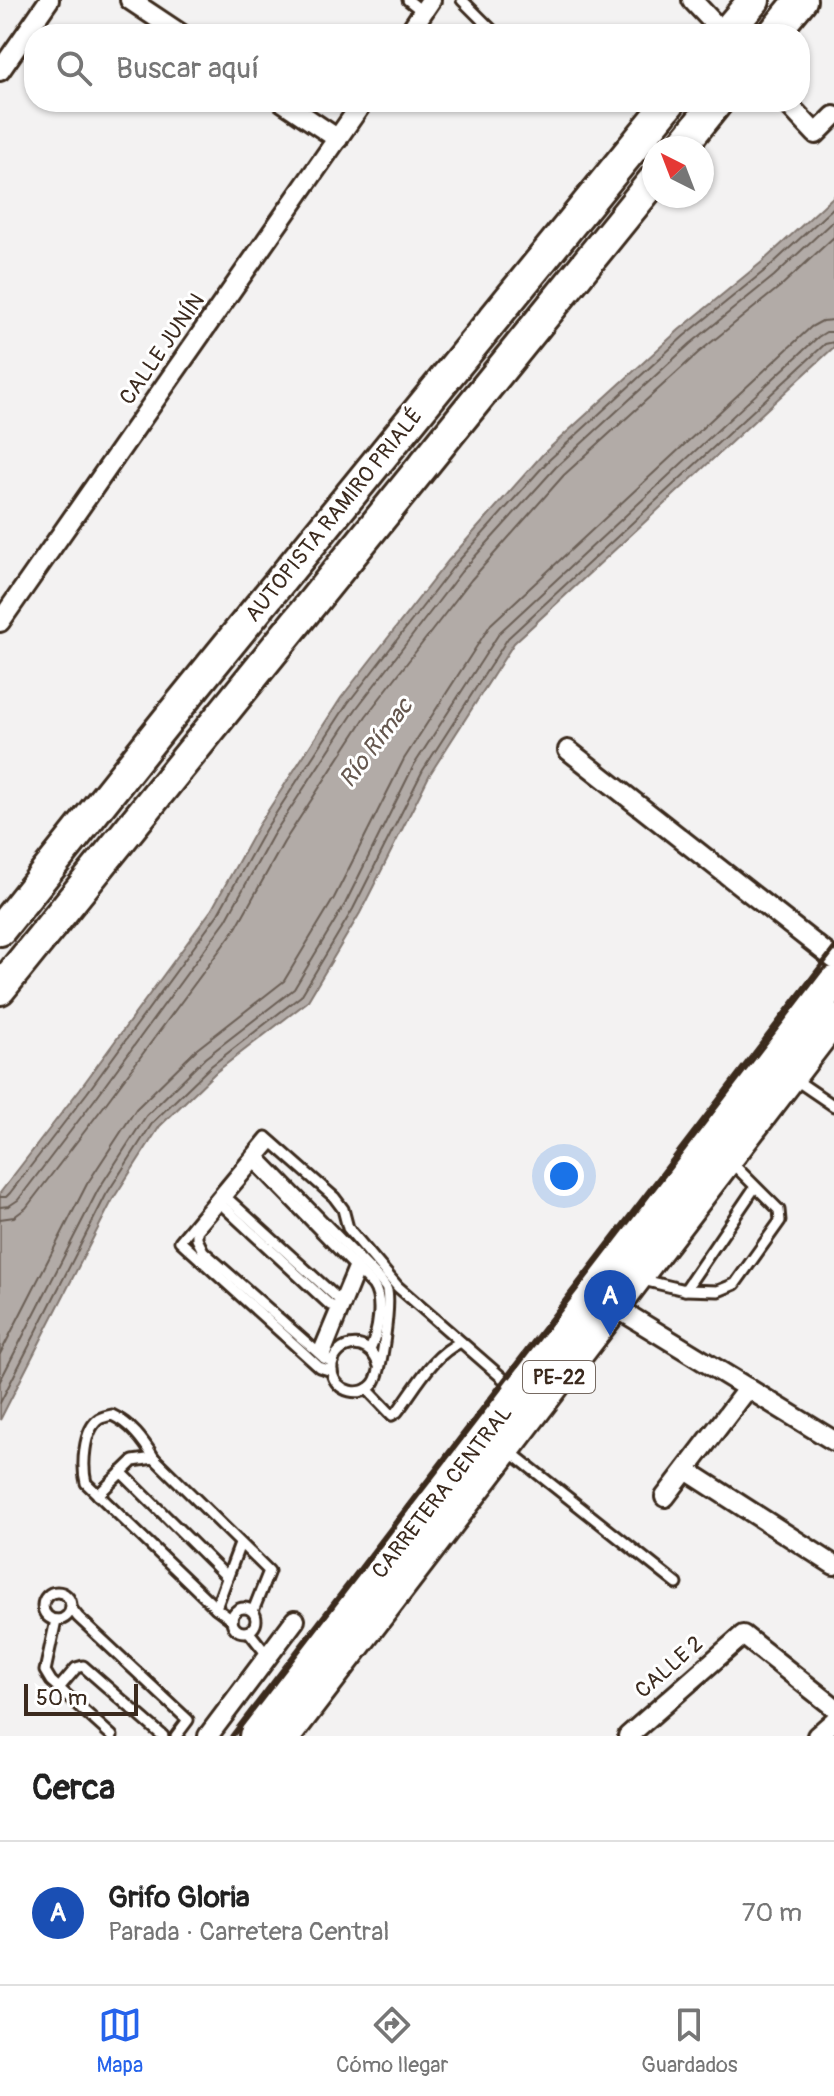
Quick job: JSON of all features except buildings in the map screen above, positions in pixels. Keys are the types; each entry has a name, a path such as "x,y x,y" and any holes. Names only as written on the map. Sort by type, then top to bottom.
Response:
{"highway":[{"path":"733,24 754,0"},
{"path":"781,24 801,0"},
{"name":"AUTOPISTA RAMIRO PRIALÉ","path":"0,930 662,112"},
{"path":"690,136 709,112"},
{"name":"AUTOPISTA RAMIRO PRIALÉ","path":"0,989 642,195"},
{"name":"CARRETERA CENTRAL","path":"285,1736 505,1448 604,1301 834,982"},
{"name":"CARRETERA CENTRAL","path":"255,1736 519,1393 604,1301 635,1278 834,1019"}],"street":[{"path":"32,24 49,0"},
{"path":"130,0 166,24"},
{"path":"692,0 715,24"},
{"path":"412,24 421,4"},
{"path":"0,71 24,36"},
{"path":"298,112 338,139"},
{"name":"CALLE JUNÍN","path":"0,622 356,112"},
{"path":"795,112 816,134 834,116"},
{"path":"568,750 834,959"},
{"path":"604,1301 834,1441"},
{"path":"665,1497 748,1388"},
{"path":"686,1470 834,1565"},
{"path":"208,1736 295,1620"},
{"name":"CALLE 2","path":"628,1736 743,1635 834,1707"},
{"path":"817,1736 834,1721"}],"lane":[{"path":"462,0 486,24"},
{"path":"790,1076 834,1106"},
{"path":"258,1161 387,1290 384,1351 378,1375 367,1389 358,1392 341,1387 327,1361 203,1251 197,1239 197,1231 258,1161 269,1140"},
{"path":"269,1140 334,1197 343,1209 348,1228 398,1287 519,1393"},
{"path":"269,1140 180,1241 319,1367 353,1345 370,1350 379,1366"},
{"path":"635,1278 685,1290 718,1291 735,1284 780,1221 779,1210 727,1158"},
{"path":"258,1161 379,1294 375,1340 370,1350"},
{"path":"685,1290 755,1187"},
{"path":"224,1201 336,1297 341,1297"},
{"path":"224,1201 330,1305 336,1307"},
{"path":"327,1361 356,1269"},
{"path":"327,1361 336,1307 356,1269"},
{"path":"367,1389 392,1415 436,1359 446,1349 461,1342"},
{"path":"232,1620 236,1611 249,1609 256,1616 256,1625 244,1633 235,1629 232,1620 86,1483 83,1470 88,1438 92,1426 101,1417 112,1415 122,1420 141,1438 154,1458 269,1571 253,1611"},
{"path":"505,1448 677,1584"},
{"path":"98,1495 133,1461 154,1458"},
{"path":"121,1472 227,1577"},
{"path":"216,1608 240,1544"},
{"path":"71,1608 65,1617 56,1620 47,1616 43,1608 51,1594 56,1592 67,1597 78,1617 188,1720 176,1736"},
{"path":"56,1620 45,1671 51,1681 112,1736"},
{"path":"249,1632 268,1656"},
{"path":"59,1688 76,1668 83,1666 163,1736"}],"water":[{"name":"Río Rímac","path":"834,196 834,347 514,643 430,774 360,913 307,1002 216,1072 160,1126 113,1199 0,1420 0,1193 212,909 258,826 341,698 448,561 543,454 679,330 762,262"}],"railway":[{"path":"232,1736 834,949"}],"place":[{"name":"Grifo Gloria","path":"610,1336"}]}
